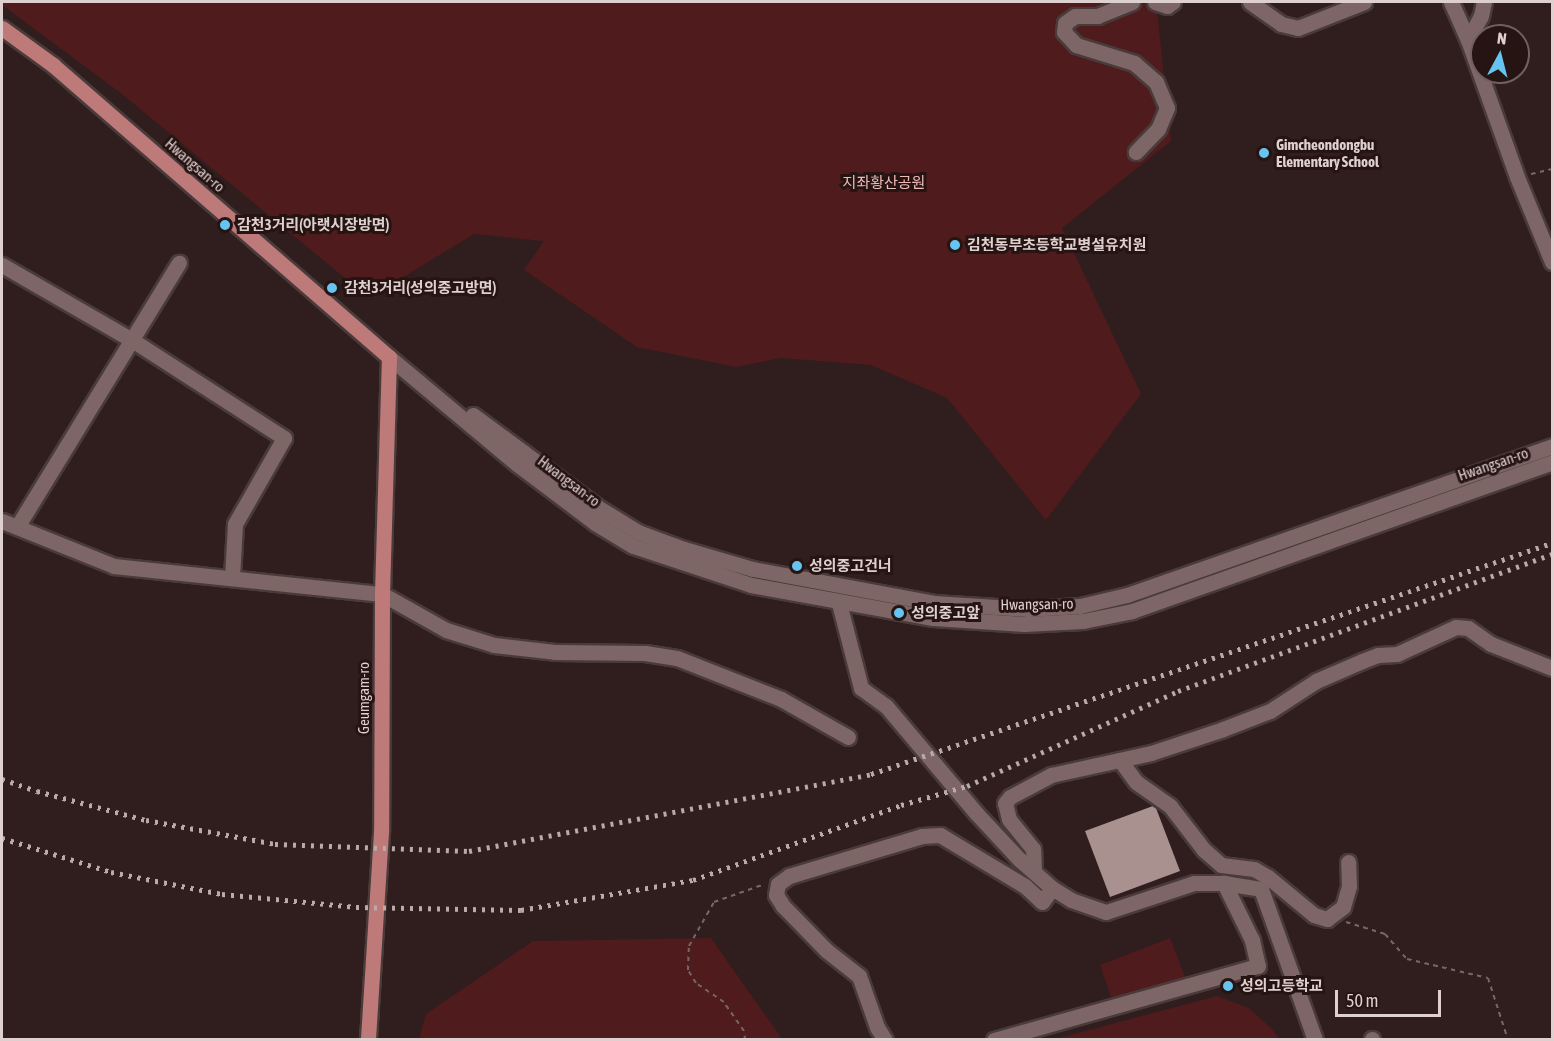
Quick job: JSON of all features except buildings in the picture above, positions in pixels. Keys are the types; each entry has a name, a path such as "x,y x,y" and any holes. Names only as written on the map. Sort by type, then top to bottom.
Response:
{"main road":[{"name":"Hwangsan-ro","path":"2,28 53,64 389,357"},
{"name":"Geumgam-ro","path":"368,1040 381,832 382,594 389,357"}],"street":[{"path":"1132,2 1098,16 1075,16 1065,23 1064,32 1076,45 1134,63 1156,82 1167,108 1158,129 1136,152"},
{"path":"1155,2 1167,6 1173,2"},
{"path":"1250,2 1281,24 1298,28 1364,2"},
{"path":"1451,2 1468,40 1517,177 1552,262"},
{"path":"1468,40 1481,16 1484,2"},
{"path":"17,527 179,263"},
{"path":"2,265 132,340 284,438 235,524 232,578"},
{"name":"Hwangsan-ro","path":"389,357 524,451 602,510 638,532 753,570 934,603 979,607 1028,609 1080,606 1127,596 1552,446"},
{"name":"Hwangsan-ro","path":"389,357 525,470 596,523 633,546 751,585 839,603 964,621 1024,624 1083,621 1132,611 1552,462"},
{"path":"2,521 114,566 382,594 446,630 494,645 555,652 645,653 676,658 782,699 848,737"},
{"path":"839,603 861,688 886,706 977,814 1052,888 1071,900 1106,912 1194,883 1224,883 1261,889 1315,1040"},
{"path":"1034,872 1033,849 1009,819 1005,803 1010,797 1051,775 1177,745 1258,716 1316,681 1378,655 1397,654 1456,627 1468,628 1491,644 1552,668"},
{"path":"1120,760 1136,782 1170,806 1204,850 1221,865 1254,869 1268,877 1303,909 1327,919 1343,907 1349,886 1348,862"},
{"path":"885,1040 877,1027 859,976 826,950 783,906 776,895 778,886 789,876 922,836 940,835 1025,886 1042,902 1052,888"},
{"path":"994,1040 1258,966 1252,940 1224,883"}],"path":[{"path":"1517,177 1552,169"},
{"path":"746,1040 744,1031 724,1002 696,983 688,970 689,946 714,902 764,884 778,886"},
{"path":"1327,919 1339,920 1385,934 1407,959 1488,978 1508,1040"}],"green space":[{"name":"지좌황산공원","path":"2,2 1156,2 1171,141 1062,228 1141,394 1046,520 947,398 871,365 781,358 736,367 637,347 524,270 544,241 474,234 369,298 122,94 2,5"},
{"path":"711,938 782,1039 419,1039 426,1014 533,941"},
{"path":"1170,938 1187,982 1113,1003 1100,965"},
{"path":"1217,996 1249,1008 1272,1029 1279,1039 1055,1039"}],"railway":[{"path":"2,779 37,791 146,820 275,844 469,851 871,774 1552,543"},
{"path":"2,838 111,872 222,894 356,907 521,910 693,880 901,805 967,786 1178,691 1552,554"}],"place":[{"name":"Gimcheondongbu Elementary School","path":"1264,153"},
{"name":"감천3거리(아랫시장방면)","path":"225,225"},
{"name":"김천동부초등학교병설유치원","path":"955,245"},
{"name":"감천3거리(성의중고방면)","path":"332,288"},
{"name":"성의중고건너","path":"797,566"},
{"name":"성의중고앞","path":"899,613"},
{"name":"성의고등학교","path":"1228,986"}]}
